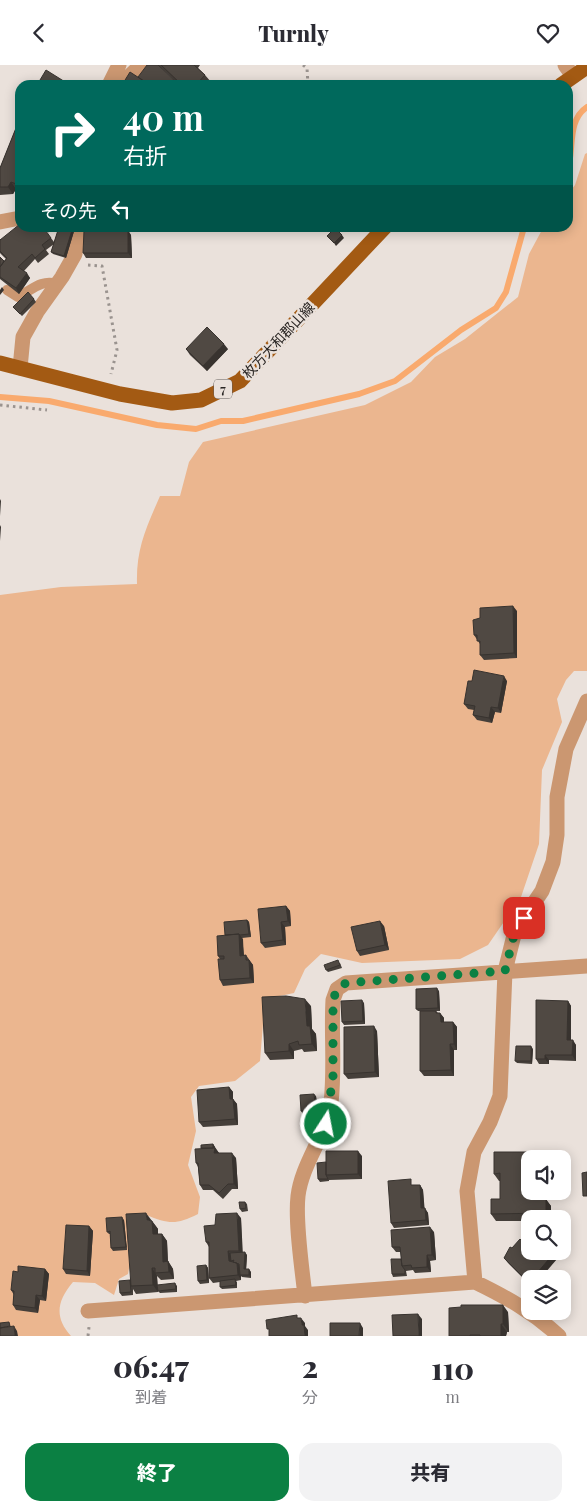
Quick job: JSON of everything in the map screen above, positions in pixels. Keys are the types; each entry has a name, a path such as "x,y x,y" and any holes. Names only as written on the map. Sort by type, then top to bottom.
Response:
{"main road":[{"path":"566,75 587,67"},
{"name":"枚方大和郡山線","path":"0,363 105,391 172,403 201,400 240,381 380,232"}],"street":[{"path":"112,80 119,65"},
{"path":"125,80 141,65"},
{"path":"1,222 15,219"},
{"path":"20,368 23,337 75,254 78,232"},
{"path":"475,1282 467,1191 474,1151 490,1122 500,1096 505,971 515,931 542,891 553,862 557,835 557,797 564,759 587,701"},
{"path":"305,1296 298,1197 304,1173 326,1124 331,1104 333,1000 337,989 346,983 587,965"},
{"path":"88,1311 475,1282 514,1301 539,1317 559,1336"}],"lane":[{"path":"7,291 18,297 38,285 60,280"}],"path":[{"path":"303,65 307,68 308,80"},
{"path":"60,280 70,277 83,265 102,266 117,350 105,391"},
{"path":"0,405 46,410"}],"shaded area":[{"path":"587,153 587,671 574,671 566,680 557,699 562,722 542,770 539,844 521,897 488,945 460,959 362,963 321,954 305,969 294,993 265,999 260,1061 235,1081 199,1086 191,1097 196,1131 188,1165 200,1197 198,1214 178,1222 167,1222 146,1215 131,1257 128,1274 119,1279 114,1295 95,1283 73,1282 61,1302 60,1309 62,1322 71,1336 0,1336 0,595 61,587 137,584 140,549 160,496 180,496 189,462 203,442 365,405 411,382 435,357 465,339 518,297 529,254 541,232 573,232 573,188"}],"building":[{"path":"147,65 158,65 174,80 142,80 138,77"},
{"path":"161,65 194,65 205,75 200,80 177,80"},
{"path":"46,70 62,80 40,80"},
{"path":"130,72 142,80 125,80"},
{"path":"15,130 15,184 11,182 8,187 0,187 0,168"},
{"path":"15,228 15,232 47,232 51,238 42,245 45,249 35,258 32,254 18,267 27,273 16,288 0,277 0,267 7,258 0,251 0,240"},
{"path":"57,232 71,232 64,256 51,252"},
{"path":"84,232 128,232 128,253 83,253"},
{"path":"331,232 339,232 342,235 334,243 327,236"},
{"path":"0,257 4,261 0,267"},
{"path":"28,292 34,299 20,314 13,307"},
{"path":"207,327 224,344 203,366 186,349"},
{"path":"513,606 514,653 480,655 480,641 477,641 477,635 474,635 473,620 480,618 480,608"},
{"path":"474,670 504,676 498,708 491,707 489,718 473,715 475,706 464,704 468,681 472,681"},
{"path":"286,906 288,921 281,922 283,940 261,943 258,909"},
{"path":"247,920 249,934 225,935 224,922"},
{"path":"380,921 385,945 357,951 351,927"},
{"path":"239,934 240,956 246,955 246,960 249,960 250,978 220,980 218,959 224,959 224,956 218,956 217,936"},
{"path":"338,960 340,965 326,970 324,965"},
{"path":"437,988 438,1008 416,1009 416,989"},
{"path":"286,996 305,999 307,1026 310,1026 312,1044 299,1045 298,1041 289,1044 289,1051 265,1053 262,997"},
{"path":"362,1000 363,1021 342,1022 341,1001"},
{"path":"536,1000 568,1001 567,1040 573,1040 572,1055 545,1055 545,1059 536,1059"},
{"path":"420,1011 436,1011 436,1013 440,1013 441,1022 453,1022 454,1044 450,1044 451,1070 420,1071"},
{"path":"374,1026 375,1072 344,1074 344,1027"},
{"path":"516,1046 531,1046 531,1061 515,1061"},
{"path":"229,1087 230,1099 233,1099 235,1119 199,1122 197,1090"},
{"path":"314,1094 316,1110 301,1111 300,1095"},
{"path":"213,1144 213,1148 201,1148 201,1145"},
{"path":"215,1148 214,1153 232,1153 234,1184 228,1184 219,1193 209,1185 200,1185 198,1163 196,1163 195,1149"},
{"path":"326,1151 358,1151 358,1174 326,1175"},
{"path":"494,1152 521,1152 521,1200 546,1200 546,1210 521,1210 521,1213 491,1214 491,1199 500,1199 500,1173 494,1174"},
{"path":"326,1162 326,1175 328,1179 318,1179 317,1163"},
{"path":"587,1172 587,1196 583,1196 582,1173"},
{"path":"411,1179 411,1185 420,1185 421,1208 425,1208 426,1220 391,1223 388,1181"},
{"path":"239,1202 245,1202 246,1208 240,1209"},
{"path":"146,1213 147,1220 152,1221 153,1234 162,1234 163,1262 168,1261 169,1272 155,1273 155,1268 152,1268 153,1285 131,1286 126,1214"},
{"path":"237,1213 239,1251 228,1251 229,1261 237,1263 238,1275 209,1278 209,1242 206,1242 204,1226 215,1225 216,1214"},
{"path":"122,1217 126,1247 111,1248 110,1231 107,1232 106,1218"},
{"path":"66,1225 89,1226 87,1271 63,1269"},
{"path":"430,1227 432,1255 427,1255 427,1267 412,1268 411,1265 402,1266 400,1247 392,1247 391,1230"},
{"path":"520,1239 521,1260 548,1260 540,1270 521,1270 521,1275 504,1258 510,1247 512,1248"},
{"path":"245,1252 244,1269 249,1269 249,1275 240,1275 239,1264 233,1262 234,1260 231,1261 230,1253"},
{"path":"391,1259 401,1259 405,1274 392,1274"},
{"path":"206,1265 207,1280 198,1281 197,1266"},
{"path":"18,1266 45,1269 42,1296 36,1295 35,1308 13,1305 14,1291 11,1290 13,1271 18,1272"},
{"path":"235,1279 236,1285 220,1287 220,1281"},
{"path":"130,1280 131,1292 120,1293 119,1281"},
{"path":"175,1283 176,1289 158,1291 157,1285"},
{"path":"461,1305 503,1305 501,1336 449,1336 449,1308 461,1307"},
{"path":"418,1314 419,1336 393,1336 392,1315"},
{"path":"297,1315 297,1318 301,1318 302,1325 304,1325 305,1336 269,1336 266,1320"},
{"path":"9,1322 10,1326 0,1328 0,1323"},
{"path":"330,1323 360,1323 359,1336 330,1336"},
{"path":"14,1326 15,1336 0,1336 0,1328"}],"waterway":[{"path":"573,131 576,119 587,107"},
{"path":"0,397 49,401 157,425 196,429 221,421 243,421 359,394 395,381 461,330 496,308 506,292 523,232"}],"route":[{"path":"326,1124 331,1104 333,1077 332,1013 333,1000 337,989 346,983 505,971 515,931 524,918"}]}
